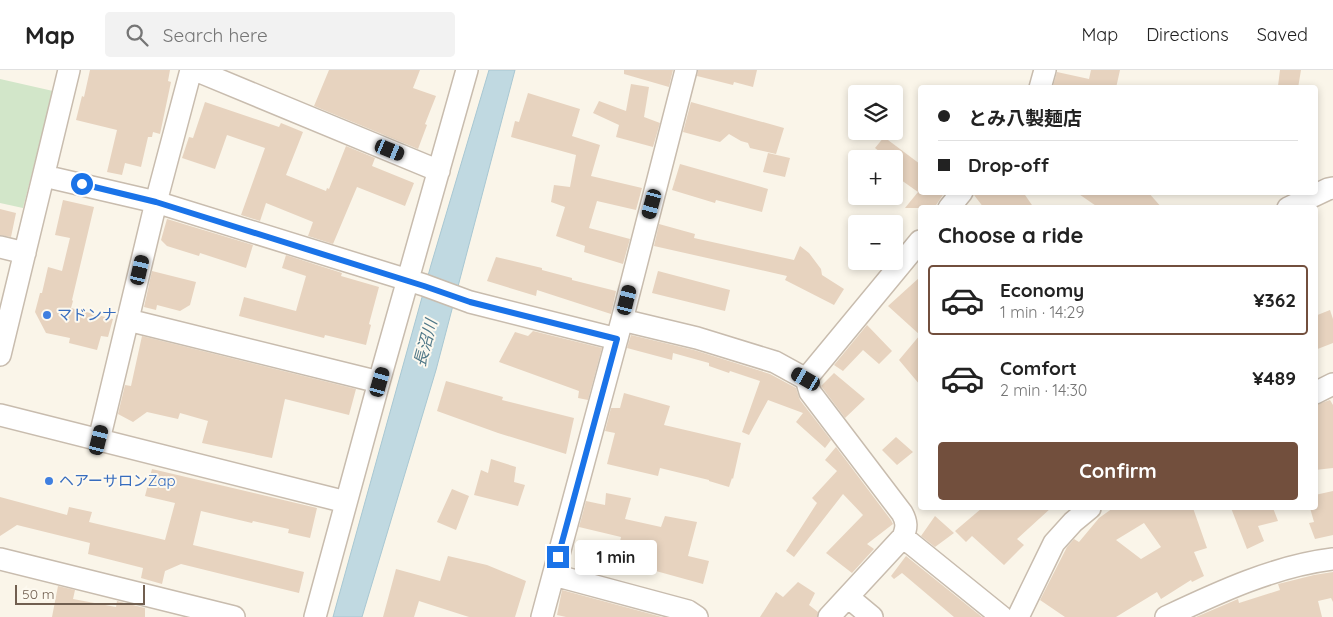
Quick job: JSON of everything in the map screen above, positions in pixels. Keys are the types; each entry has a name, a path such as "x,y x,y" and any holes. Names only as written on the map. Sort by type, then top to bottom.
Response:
{"street":[{"path":"0,355 69,70"},
{"path":"99,440 156,202 191,70"},
{"path":"195,70 439,171"},
{"path":"315,617 380,382 416,283 439,171 467,70"},
{"path":"542,617 686,70"},
{"path":"1041,85 1045,70"},
{"path":"44,176 156,202 416,283 470,302 619,329 697,338 775,362 806,379 810,392 906,520 903,537 829,617"},
{"path":"1318,194 1333,188"},
{"path":"951,205 960,195"},
{"path":"1294,205 1315,195"},
{"path":"806,379 918,242"},
{"path":"0,247 25,253"},
{"path":"128,320 380,382"},
{"path":"1318,392 1333,384"},
{"path":"0,416 346,502"},
{"path":"1018,617 1054,543 1073,522 1088,510"},
{"path":"903,537 1002,617"},
{"path":"0,559 234,617"},
{"path":"1166,617 1205,599 1269,574 1308,563 1333,559"},
{"path":"554,575 688,611 697,617"},
{"path":"848,597 872,617"}],"green space":[{"path":"0,79 53,91 23,208 0,203"}],"water":[{"name":"長沼川","path":"489,70 515,70 436,370 362,617 333,617 431,265"}],"building":[{"path":"90,70 170,70 168,81 171,82 160,134 153,132 152,137 148,137 141,167 125,163 122,175 107,172 117,130 76,120 82,96 84,97"},
{"path":"329,70 420,70 413,88 436,96 418,149 314,106"},
{"path":"624,70 673,70 669,87 624,74"},
{"path":"698,70 757,70 753,87 734,82 733,85 697,76"},
{"path":"1091,70 1120,70 1117,85 1053,85 1057,72 1089,79"},
{"path":"1280,70 1301,70 1298,85 1278,85"},
{"path":"631,84 649,87 644,117 660,123 653,147 616,137 619,125 593,113 599,101 626,111"},
{"path":"528,93 580,109 572,136 600,145 591,176 642,188 636,210 597,201 589,228 630,239 623,264 584,252 585,246 556,236 565,207 551,202 554,185 570,187 576,155 511,137 515,121 519,122"},
{"path":"205,102 279,127 281,123 303,132 286,175 326,191 327,188 329,189 346,146 375,158 372,166 414,183 405,206 357,187 333,244 308,236 313,222 266,203 260,221 241,215 265,148 227,135 215,169 182,158 189,137 193,138"},
{"path":"691,102 784,128 776,154 750,148 748,143 729,134 720,142 683,132"},
{"path":"882,140 888,140 901,150 878,150 875,148"},
{"path":"903,151 918,162 918,192 903,181"},
{"path":"768,153 790,158 785,177 763,172"},
{"path":"680,164 768,189 762,212 716,200 715,203 672,190"},
{"path":"918,192 918,195 943,195 936,205 918,205 918,208 905,208"},
{"path":"974,195 1025,195 1032,205 982,205"},
{"path":"1080,195 1151,195 1159,205 1095,205"},
{"path":"63,200 94,207 71,308 113,319 108,337 101,336 97,350 69,343 70,338 46,333 35,312 48,267 62,271 70,238 55,235"},
{"path":"0,209 16,213 11,237 0,235"},
{"path":"167,219 253,245 246,268 200,253 199,256 167,246 161,240"},
{"path":"659,224 695,234 694,238 794,260 800,246 809,253 821,269 822,275 844,289 834,305 785,280 787,276 654,246"},
{"path":"286,255 342,273 341,276 379,287 369,324 371,325 366,345 325,335 324,338 239,316 244,297 296,311 306,276 282,268"},
{"path":"496,257 542,268 542,270 572,278 572,280 616,291 611,314 537,290 536,296 487,281"},
{"path":"152,271 196,282 190,305 180,311 157,305 156,310 144,307"},
{"path":"658,271 730,290 725,311 652,293"},
{"path":"918,279 918,333 888,306"},
{"path":"1330,310 1333,319 1333,343 1318,349 1318,315"},
{"path":"867,325 892,351 879,364 863,350 843,371 834,365"},
{"path":"533,331 602,348 588,400 578,398 579,391 499,362 515,332 528,336"},
{"path":"631,335 694,350 770,374 796,388 800,400 831,440 825,448 796,422 803,413 768,400 749,435 742,432 760,381 730,371 729,373 709,366 709,363 673,353 672,360 627,348"},
{"path":"142,336 356,389 349,415 285,399 272,458 202,443 208,421 180,413 178,419 147,412 133,422 118,414 125,385 131,386"},
{"path":"918,337 918,383 899,360"},
{"path":"834,373 865,399 845,418 821,386"},
{"path":"446,381 503,397 502,400 574,418 566,454 498,433 437,411"},
{"path":"624,393 670,406 664,425 741,443 733,479 729,487 660,468 658,476 607,464 615,433 605,431 611,408 620,408"},
{"path":"1330,400 1333,405 1333,468 1318,470 1318,404"},
{"path":"896,437 913,452 897,465 882,450"},
{"path":"836,447 893,524 867,544 874,549 852,573 826,553 863,515 843,494 794,557 786,551 817,503 812,498 837,471 825,460"},
{"path":"491,459 516,467 514,482 525,485 518,506 474,495 481,470 488,473"},
{"path":"152,469 317,508 310,538 288,533 289,529 253,521 252,523 201,511 193,545 304,572 299,593 181,564 165,571 162,584 141,578 143,568 88,554 90,543 17,525 0,536 0,497 67,515 69,507 92,512 89,522 165,540 175,503 145,496"},
{"path":"452,489 469,496 456,530 437,522"},
{"path":"1333,491 1333,535 1315,539 1309,523 1314,522 1311,510 1318,510 1318,494"},
{"path":"606,493 631,498 625,519 661,527 665,516 697,522 688,556 709,561 703,584 616,560 621,537 579,527 586,501 605,505"},
{"path":"980,510 1049,510 1017,539 1024,545 1004,565 972,536 966,542 955,531"},
{"path":"1110,510 1194,510 1207,548 1194,552 1204,576 1192,582 1191,580 1161,599 1157,592 1116,617 1065,617 1040,600 1067,547 1074,539 1079,542 1099,518","holes":["1144,523 1161,547 1141,559 1116,540"]},
{"path":"1232,510 1274,510 1278,521 1258,526 1264,541 1247,549"},
{"path":"935,516 954,533 935,547 921,536"},
{"path":"448,556 487,565 526,581 515,617 469,617 419,601 414,617 383,617 396,569 440,581"},
{"path":"906,556 982,617 954,617 902,573 894,579 891,576"},
{"path":"1333,572 1333,602 1331,598 1318,601 1322,617 1196,617 1238,599 1239,603 1280,590 1278,584"},
{"path":"798,582 815,593 809,605 818,612 817,617 760,617 776,592 783,597"},
{"path":"58,586 75,590 73,599 116,607 117,601 145,608 145,617 52,617"},
{"path":"562,590 662,617 566,617 557,615"}],"place":[{"name":"マドンナ","path":"47,315"},
{"name":"ヘアーサロンZap","path":"49,481"}],"route":[{"path":"82,184 156,202 470,302 617,339 558,557"}]}
